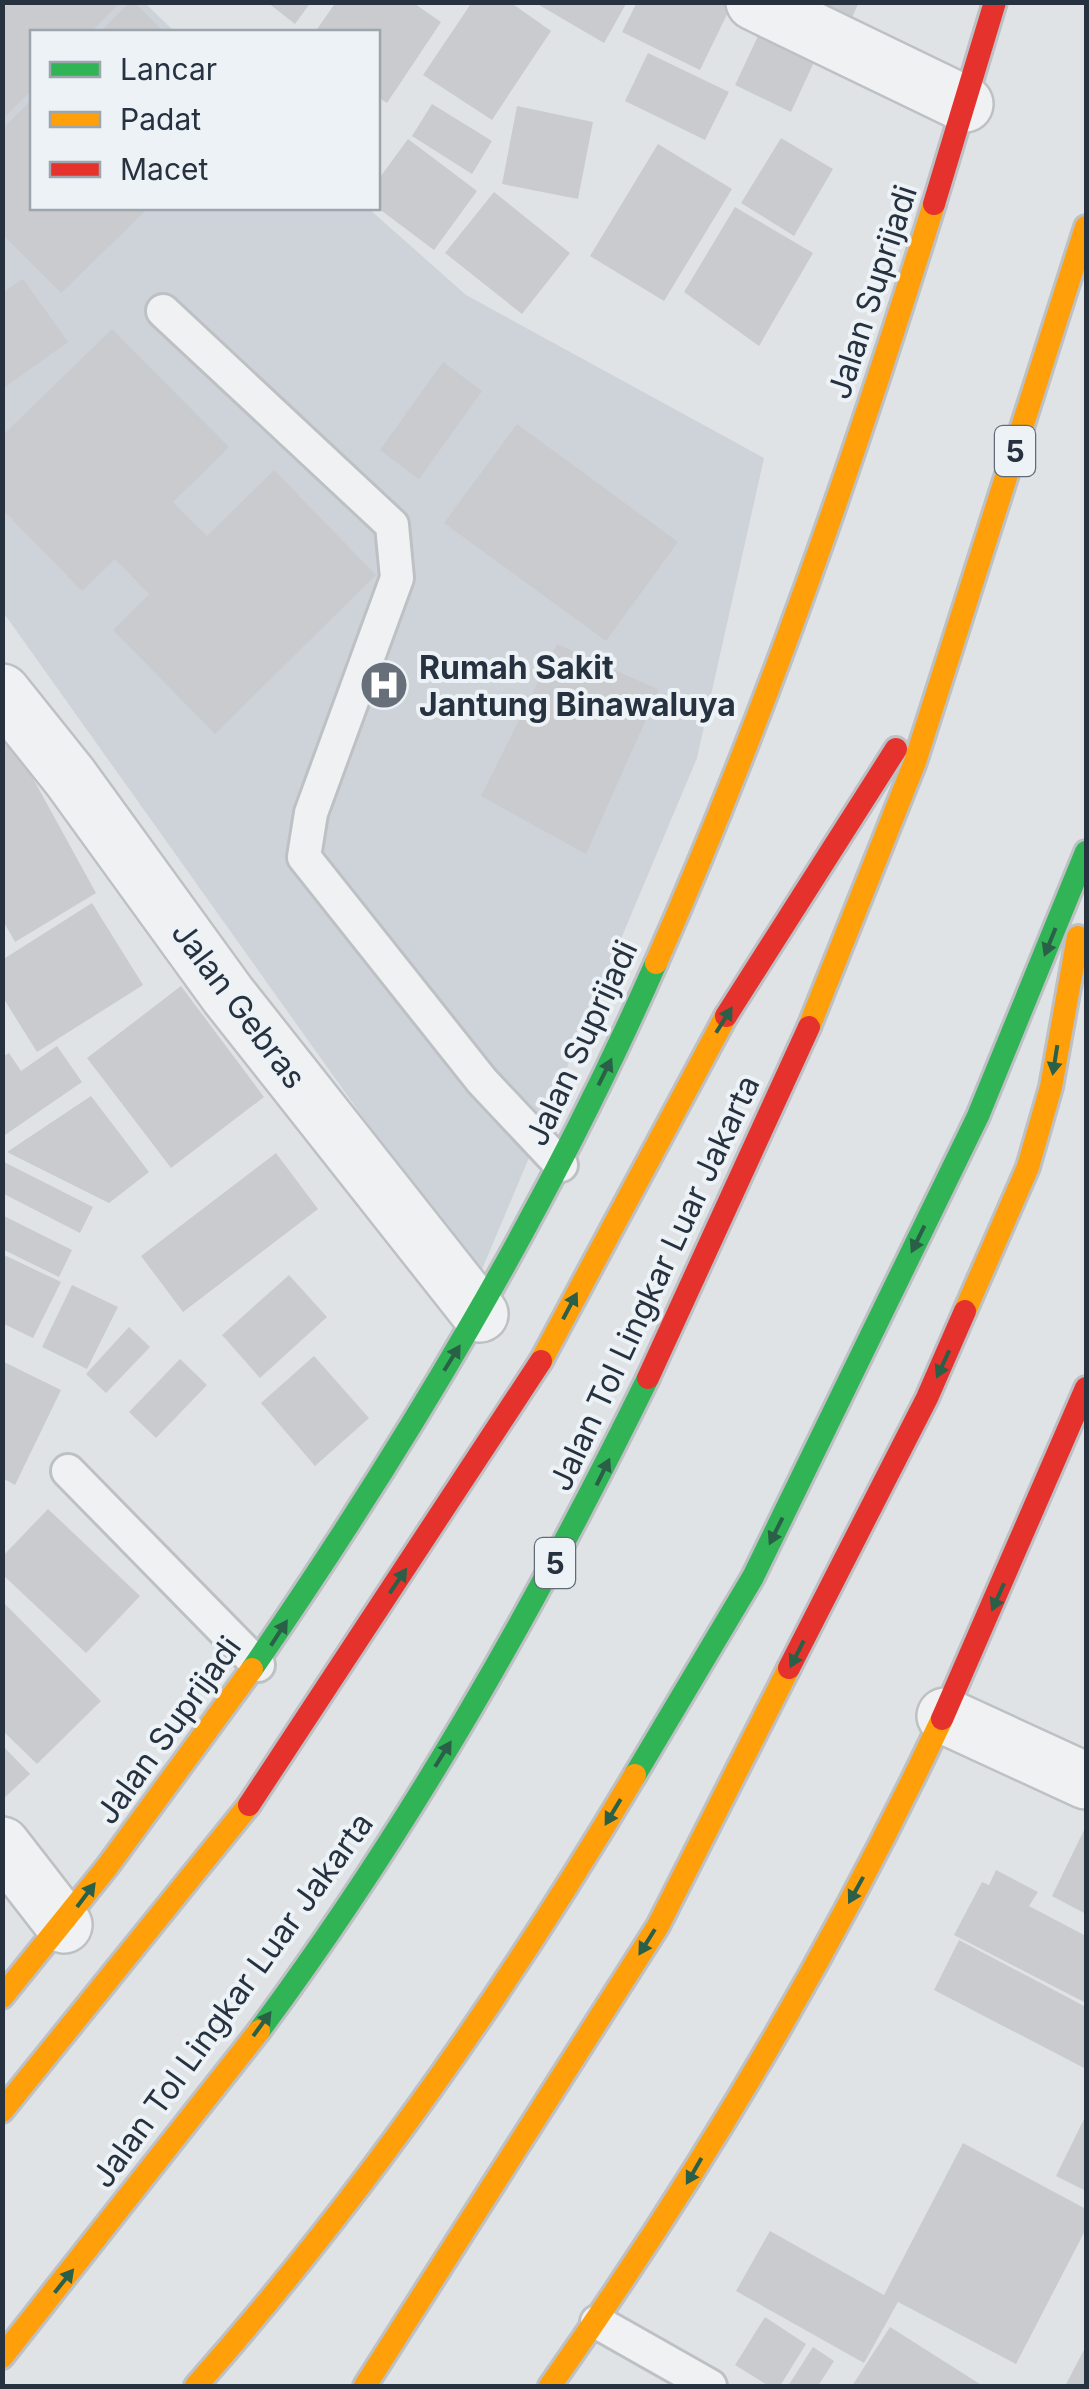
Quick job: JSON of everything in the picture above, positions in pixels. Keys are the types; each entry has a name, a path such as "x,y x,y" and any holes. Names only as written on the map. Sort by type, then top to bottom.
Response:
{"main road":[{"name":"Jalan Suprijadi","path":"2,1997 64,1925 258,1664 480,1314 560,1165 646,982 818,560 909,290 995,2"},
{"name":"Jalan Tol Lingkar Luar Jakarta","path":"2,2357 180,2137 350,1903 477,1699 580,1517 674,1327 815,1014 887,840 944,676 1086,227"},
{"path":"2,2110 247,1808 527,1387 703,1054 944,676"},
{"path":"196,2386 289,2281 537,1939 753,1577 978,1116 1086,852"},
{"path":"365,2386 658,1926 927,1398 1028,1167 1051,1088 1086,895"},
{"path":"550,2386 598,2322 681,2194 807,1980 945,1716 1086,1388"}],"street":[{"path":"754,2 965,104"},
{"name":"Jalan Gebras","path":"2,692 70,777 228,995 480,1314"},
{"path":"945,1716 1086,1781"},
{"path":"2,1845 64,1925"}],"lane":[{"path":"163,311 392,526 397,578 311,813 304,858 482,1081 560,1165"},
{"path":"68,1471 258,1664"},
{"path":"598,2322 710,2386"}],"shaded area":[{"name":"Rumah Sakit Jantung Binawaluya","path":"2,3 145,3 173,30 30,30 30,210 370,210 466,295 764,458 697,758 478,1279 3,612"}],"building":[{"path":"10,2 121,2 93,30 30,30 30,92 2,120 2,10"},
{"path":"134,2 162,30 102,30"},
{"path":"267,2 311,2 295,24"},
{"path":"336,2 412,2 441,22 387,103 380,98 380,30 316,30"},
{"path":"472,2 510,2 551,31 492,120 423,75"},
{"path":"534,2 627,2 604,43"},
{"path":"637,2 733,2 700,70 622,32"},
{"path":"818,2 859,2 851,20"},
{"path":"765,21 820,49 791,112 735,85"},
{"path":"648,53 729,92 705,140 625,101"},
{"path":"30,101 30,210 146,210 61,293 2,234 2,129"},
{"path":"432,104 492,141 472,174 412,136"},
{"path":"517,106 593,122 578,199 502,184"},
{"path":"781,138 833,169 794,236 741,203"},
{"path":"408,139 477,191 434,250 380,210 380,177"},
{"path":"658,144 732,189 664,301 590,256"},
{"path":"494,192 570,253 522,314 445,253"},
{"path":"735,207 813,253 759,346 684,292"},
{"path":"23,279 68,342 2,389 2,293"},
{"path":"112,329 229,447 173,502 207,536 274,470 376,575 215,734 113,630 149,594 115,559 82,591 2,509 2,436"},
{"path":"443,362 482,391 419,479 380,450"},
{"path":"517,424 678,542 606,641 444,523"},
{"path":"557,644 659,690 586,854 481,796"},
{"path":"8,733 96,893 15,942 2,919 2,736"},
{"path":"92,903 143,985 37,1052 2,996 2,960"},
{"path":"181,986 264,1097 171,1168 87,1058"},
{"path":"57,1046 82,1082 2,1137 2,1057 9,1053 21,1071"},
{"path":"91,1096 149,1172 109,1203 7,1152"},
{"path":"276,1153 318,1209 183,1312 141,1256"},
{"path":"2,1161 93,1207 80,1233 2,1193"},
{"path":"2,1215 72,1250 59,1277 2,1249"},
{"path":"2,1254 61,1282 33,1338 2,1323"},
{"path":"289,1275 327,1317 260,1378 222,1335"},
{"path":"72,1285 118,1307 87,1369 42,1347"},
{"path":"129,1327 150,1347 106,1393 86,1374"},
{"path":"314,1356 369,1418 315,1466 261,1403"},
{"path":"180,1359 207,1385 156,1438 129,1412"},
{"path":"2,1361 61,1390 15,1485 2,1478"},
{"path":"48,1509 140,1596 86,1653 2,1574 2,1557"},
{"path":"2,1601 101,1701 37,1764 2,1730"},
{"path":"2,1745 30,1774 2,1800"},
{"path":"1086,1826 1086,1914 1052,1896"},
{"path":"996,1870 1038,1892 1029,1906 1086,1936 1086,2003 954,1935 982,1882 989,1885"},
{"path":"959,1940 1086,2007 1086,2069 934,1990"},
{"path":"1086,2115 1086,2191 1056,2176"},
{"path":"963,2143 1086,2209 1086,2229 1016,2364 898,2302 864,2363 736,2291 770,2231 884,2295"},
{"path":"765,2317 806,2344 780,2386 769,2386 735,2365"},
{"path":"890,2327 983,2386 852,2386"},
{"path":"1086,2346 1086,2386 1065,2386"},
{"path":"813,2347 834,2361 818,2386 788,2386"}],"traffic: fast":[{"path":"635,1775 753,1577 978,1116 1086,852"},
{"path":"252,1669 365,1499 470,1325 568,1147 656,963"},
{"path":"259,2031 368,1875 468,1713 516,1631 648,1378"}],"traffic: slow":[{"path":"656,963 734,776 806,587 934,204"},
{"path":"809,1027 915,762 1086,227"},
{"path":"965,1311 1028,1167 1051,1087 1078,937"},
{"path":"541,1361 726,1016"},
{"path":"365,2386 658,1926 789,1668"},
{"path":"2,1997 107,1867 252,1669"},
{"path":"550,2386 659,2225 761,2061 855,1893 942,1719"},
{"path":"196,2386 317,2241 430,2091 536,1935 635,1775"},
{"path":"2,2111 249,1805"},
{"path":"2,2357 259,2031"}],"traffic: jam":[{"path":"934,204 995,2"},
{"path":"726,1016 896,749"},
{"path":"648,1378 809,1027"},
{"path":"789,1668 927,1398 965,1311"},
{"path":"249,1805 541,1361"},
{"path":"942,1719 1086,1388"}],"place":[{"name":"Rumah Sakit Jantung Binawaluya","path":"384,685"}]}
